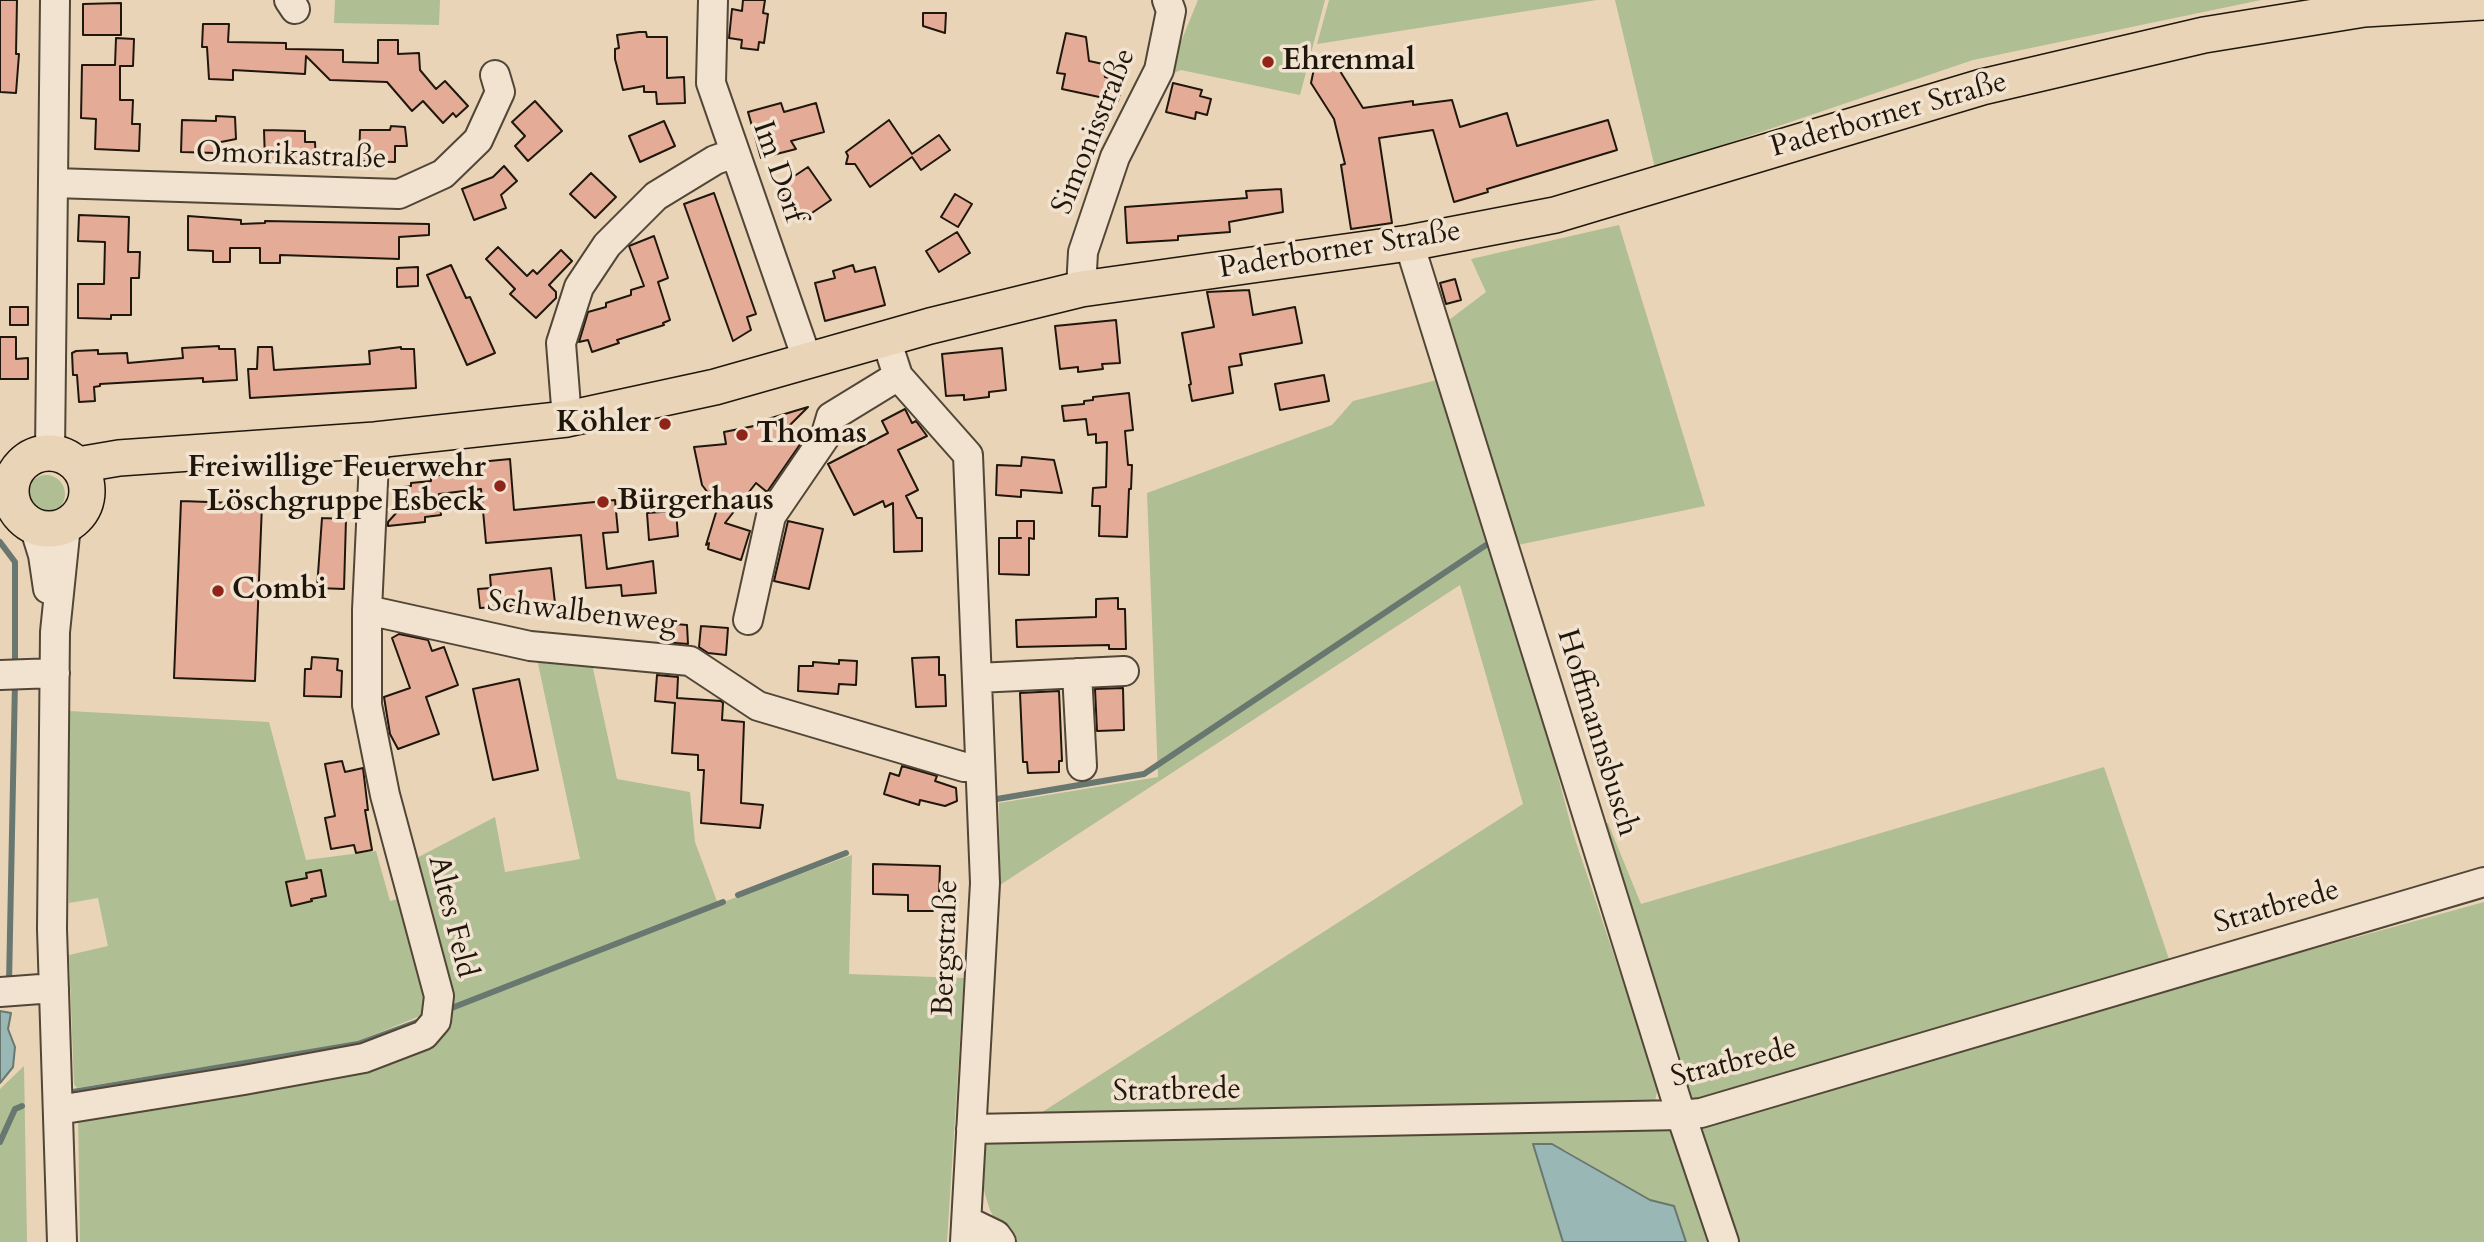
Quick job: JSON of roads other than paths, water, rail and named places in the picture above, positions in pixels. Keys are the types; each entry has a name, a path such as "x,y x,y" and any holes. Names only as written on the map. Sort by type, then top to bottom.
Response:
{"main road":[{"name":"Paderborner Straße","path":"22,498 25,460 37,454 72,470 111,478 186,453 375,440 567,419 702,390 1081,289 1409,243 1555,215 1982,87 2204,35 2364,9 2484,2"},
{"path":"22,498 78,517 85,505 72,470"}],"street":[{"path":"55,0 54,183 72,470"},
{"name":"Im Dorf","path":"713,0 711,83 808,362"},
{"name":"Simonisstraße","path":"1081,289 1083,252 1115,157 1159,70 1171,10 1167,0"},
{"name":"Omorikastraße","path":"54,183 399,194 443,174 478,140 500,92 495,75"},
{"path":"567,419 561,343 579,287 607,245 656,196 715,160 735,153"},
{"name":"Hoffmannsbusch","path":"1409,243 1681,1115 1724,1242"},
{"name":"Bergstraße","path":"886,339 898,376 968,455 985,883 966,1231"},
{"path":"748,620 771,516 825,437 831,417 898,376"},
{"name":"Altes Feld","path":"58,1110 364,1058 424,1035 436,1021 439,996 385,795 367,705 367,610 375,440"},
{"path":"22,498 43,556 55,632 52,929 62,1242"},
{"name":"Schwalbenweg","path":"367,610 530,646 690,661 758,706 964,767 979,768"},
{"path":"977,678 1124,671"},
{"path":"0,675 55,673"},
{"path":"1077,673 1082,766"},
{"name":"Stratbrede","path":"971,1129 1701,1113 2484,882"},
{"path":"0,992 54,988"},
{"path":"966,1231 996,1235 1001,1242"}],"water":[{"path":"0,1011 11,1013 8,1029 15,1047 13,1067 0,1083"},
{"path":"1533,1144 1552,1144 1650,1200 1674,1206 1686,1242 1563,1242"}],"waterway":[{"path":"0,542 15,562 15,668"},
{"path":"991,800 1144,774 1489,543"},
{"path":"9,983 15,682"},
{"path":"738,895 846,853"},
{"path":"449,1009 723,902"},
{"path":"67,1093 358,1044 420,1021"},
{"path":"0,1142 15,1109 22,1106"}],"place":[{"name":"Ehrenmal","path":"1268,62"},
{"name":"Köhler","path":"665,424"},
{"name":"Thomas","path":"742,435"},
{"name":"Freiwillige Feuerwehr Löschgruppe Esbeck","path":"500,486"},
{"name":"Bürgerhaus","path":"603,502"},
{"name":"Combi","path":"218,591"}]}
